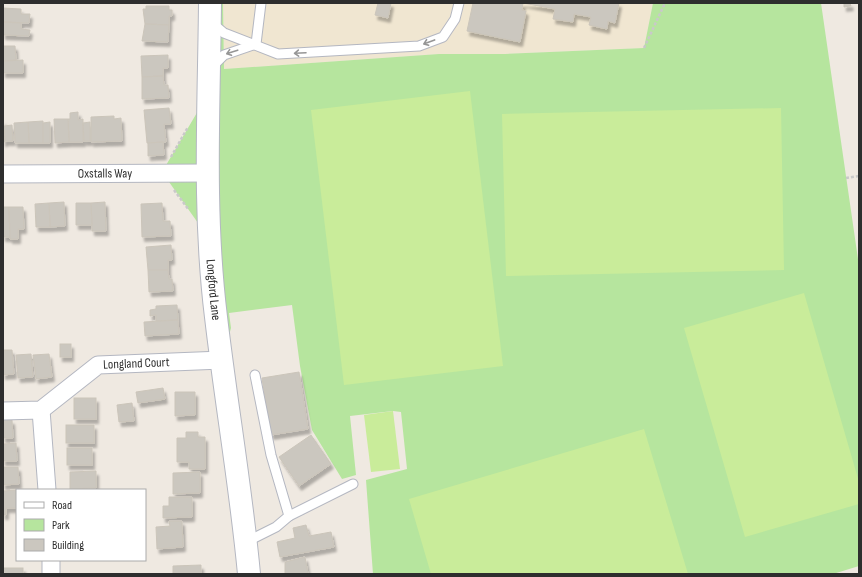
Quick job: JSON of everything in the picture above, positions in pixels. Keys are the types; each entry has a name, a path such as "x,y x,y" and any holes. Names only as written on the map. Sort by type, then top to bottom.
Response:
{"street":[{"name":"Longford Lane","path":"210,12 207,173 216,316 249,574"},
{"name":"Oxstalls Way","path":"3,174 207,173"},
{"name":"Longland Court","path":"41,410 98,364 222,360"},
{"path":"3,411 41,410 47,489"},
{"path":"51,561 51,574"}],"lane":[{"path":"256,44 261,3"},
{"path":"210,12 224,33 256,44 278,54 419,46 443,38 455,19 459,3"},
{"path":"209,70 224,55 256,44"},
{"path":"254,374 271,455 289,516"},
{"path":"246,542 276,527 289,516 353,484"}],"path":[{"path":"644,48 665,3"},
{"path":"846,178 859,176"}],"shaded area":[{"path":"223,3 653,3 644,48 504,54 439,54 224,69"}],"green space":[{"path":"210,3 223,3 224,69 439,54 505,54 644,48 653,3 821,3 859,266 859,566 833,574 373,574 366,480 407,469 401,412 393,411 350,416 356,475 342,479 312,430 300,366 292,305 229,313 231,328 222,360 210,240 162,172 208,94"},
{"path":"470,91 503,366 344,385 311,110"},
{"path":"781,108 784,270 506,276 502,114"},
{"path":"804,293 859,482 859,504 745,537 684,328"},
{"path":"393,411 400,469 371,472 364,415"},
{"path":"644,429 688,574 431,574 409,499"}],"building":[{"path":"378,3 391,3 388,18 375,15"},
{"path":"473,3 523,3 522,10 526,11 520,42 467,31"},
{"path":"523,3 619,3 615,23 608,21 607,29 589,25 591,17 574,14 573,22 553,19 555,9"},
{"path":"844,3 850,3 851,6 844,7"},
{"path":"146,6 169,6 169,10 172,10 172,16 169,16 169,25 145,24 143,9 146,9"},
{"path":"3,8 21,9 21,14 30,14 29,23 3,22"},
{"path":"3,22 21,23 21,29 30,30 29,36 3,35"},
{"path":"145,24 169,25 168,42 142,41"},
{"path":"3,46 15,46 16,60 3,61"},
{"path":"168,55 168,68 163,68 163,76 142,77 141,56"},
{"path":"23,60 23,73 3,73 3,61"},
{"path":"163,76 164,85 168,85 169,98 142,99 142,77"},
{"path":"169,108 171,124 164,124 166,142 147,143 144,110"},
{"path":"78,112 78,120 83,119 83,142 69,142 68,119 70,119 70,113"},
{"path":"114,116 114,119 121,118 122,141 91,142 91,117"},
{"path":"54,119 68,119 69,142 55,143"},
{"path":"3,120 5,142 3,142"},
{"path":"43,121 43,143 29,143 28,122"},
{"path":"28,122 29,143 15,143 14,123"},
{"path":"50,122 50,143 43,143 43,123"},
{"path":"90,122 90,141 84,141 83,123"},
{"path":"12,125 13,141 5,141 4,126"},
{"path":"163,142 164,155 148,156 148,143"},
{"path":"64,202 65,226 50,227 49,203"},
{"path":"105,202 106,231 92,231 91,203"},
{"path":"49,203 50,227 36,227 35,204"},
{"path":"76,203 91,203 92,225 76,225"},
{"path":"162,203 163,221 170,221 171,236 142,237 141,204"},
{"path":"3,207 9,207 10,237 3,237"},
{"path":"9,207 23,207 24,229 18,229 18,239 10,239"},
{"path":"171,245 172,260 168,260 168,270 148,270 146,247"},
{"path":"148,270 168,270 169,279 172,279 173,291 149,292"},
{"path":"177,305 178,320 156,321 156,315 150,316 150,310 156,309 156,306"},
{"path":"178,320 179,334 145,336 144,322"},
{"path":"60,344 71,344 71,357 60,357"},
{"path":"3,350 12,350 14,374 3,375"},
{"path":"31,354 33,377 18,378 16,355"},
{"path":"49,354 52,377 36,379 33,355"},
{"path":"299,372 308,429 271,435 262,378"},
{"path":"163,388 165,399 138,403 136,392"},
{"path":"175,392 195,392 195,415 175,416"},
{"path":"74,398 96,398 96,419 74,419"},
{"path":"132,403 134,421 119,422 117,405"},
{"path":"3,420 12,420 13,438 3,438"},
{"path":"66,425 94,425 94,443 66,443"},
{"path":"186,432 198,432 198,437 205,437 205,469 189,469 189,462 177,462 177,438 186,438"},
{"path":"311,435 331,464 299,486 279,457"},
{"path":"16,443 17,461 3,461 3,444"},
{"path":"67,448 92,448 92,465 67,465"},
{"path":"3,467 18,467 19,484 3,485"},
{"path":"96,471 96,488 70,489 70,472"},
{"path":"200,472 200,493 173,494 173,473"},
{"path":"16,490 16,508 6,508 6,515 3,515 3,491"},
{"path":"169,497 192,497 192,517 163,518 163,506 169,506"},
{"path":"169,521 182,521 183,547 157,549 156,527 170,526"},
{"path":"306,525 309,536 331,532 334,547 280,557 277,542 295,538 293,528"},
{"path":"305,557 308,574 285,574 285,562"},
{"path":"201,565 201,574 173,574 173,566"},
{"path":"3,568 23,568 23,574 3,574"}]}
